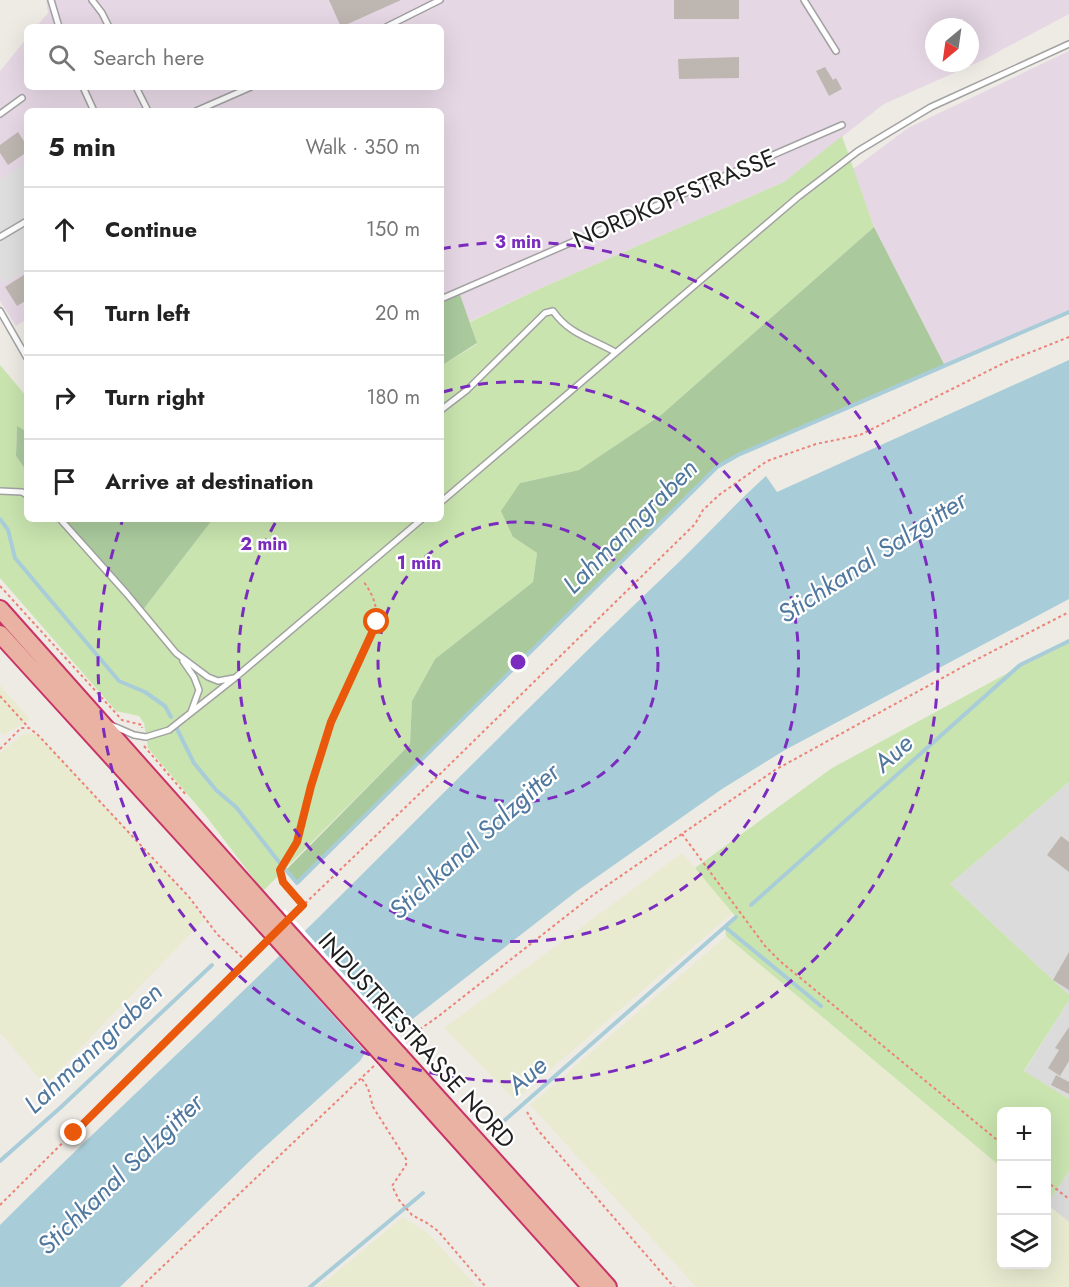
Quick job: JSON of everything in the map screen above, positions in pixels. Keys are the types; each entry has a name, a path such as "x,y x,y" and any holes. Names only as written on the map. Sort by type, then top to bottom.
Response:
{"highway":[{"name":"INDUSTRIESTRASSE NORD","path":"0,609 101,721 275,926"},
{"name":"INDUSTRIESTRASSE NORD","path":"0,634 275,926 394,1059 591,1287"},
{"name":"INDUSTRIESTRASSE NORD","path":"394,1059 608,1287"}],"lane":[{"path":"51,0 58,24"},
{"path":"92,0 108,24"},
{"path":"392,24 440,0"},
{"path":"804,0 836,51"},
{"path":"444,499 798,197 858,150 931,107 1069,44"},
{"path":"84,90 93,108"},
{"path":"138,90 146,108"},
{"path":"203,108 244,90"},
{"path":"0,114 22,98"},
{"name":"NORDKOPFSTRASSE","path":"444,298 842,125"},
{"path":"0,237 24,223"},
{"path":"0,311 24,353"},
{"path":"444,408 466,390 545,313 553,311 571,332 615,352"},
{"path":"0,491 24,493"},
{"path":"63,522 127,594 194,677 199,690 190,714"},
{"path":"101,721 134,735 143,736 169,730 236,677 418,522"},
{"path":"176,653 208,677 219,681 236,677"}],"path":[{"path":"0,1205 245,960 275,926 303,905 695,524 703,510 734,484 766,461 816,444 860,435 1006,362 1069,337"},
{"path":"303,905 283,882 280,870 297,842 331,722 377,622 377,608 371,592 357,574"},
{"path":"0,586 122,720 142,725 144,746 190,800"},
{"path":"997,1140 776,957 682,834 776,770 966,665 1069,612"},
{"path":"0,696 189,897 225,942 245,960"},
{"path":"0,748 21,728 29,728"},
{"path":"362,1079 368,1088 373,1107 406,1159 406,1165 392,1186 399,1200 412,1215 438,1232 486,1287"},
{"path":"527,1112 537,1129 674,1287"},
{"path":"1051,1184 1069,1199"}],"shaded area":[{"path":"46,0 1069,0 1069,14 979,62 979,18 925,18 925,72 956,72 884,104 784,182 539,289 444,334 444,108 24,108 24,321 16,326 0,301 0,71 24,42 24,90 444,90 444,24 39,24 48,13"},
{"path":"1069,51 1069,312 945,366 874,227 853,169 908,128"},
{"path":"24,164 24,272 4,284 0,277 0,179"},
{"path":"1069,782 1069,995 950,884"},
{"path":"1069,1000 1069,1099 1024,1072"},
{"path":"1069,1171 1069,1222 1051,1208 1051,1199"}],"green space":[{"path":"842,136 874,227 661,415 579,470 520,483 513,537 537,553 533,582 435,659 412,701 410,744 263,891 206,816 148,748 144,723 139,716 116,711 0,578 0,365 24,393 24,430 17,427 16,456 24,468 24,522 66,522 142,611 211,522 444,522 444,364 477,344 470,322 539,289 784,182"},
{"path":"874,227 945,366 738,455 717,467 297,883 286,870 410,744 412,701 435,659 533,582 537,553 513,537 501,511 520,483 579,470 661,415"},
{"path":"459,292 477,343 444,364 444,298"},
{"path":"17,426 24,430 24,468 16,456"},
{"path":"66,522 211,522 142,611"},
{"path":"1069,640 1069,782 950,884 1069,995 1069,1000 1024,1071 1069,1099 1069,1171 1051,1199 1051,1107 997,1107 997,1164 726,936 725,927 736,917 695,868 832,768"},
{"path":"0,685 30,719 4,735 0,731"},
{"path":"28,733 35,734 45,741 188,897 204,920 45,1085 0,1033 0,753 20,736"},
{"path":"682,853 734,912 515,1100 444,1028"},
{"path":"726,936 997,1164 997,1269 1051,1269 1051,1207 1069,1222 1069,1287 696,1287 530,1105"},
{"path":"403,1217 428,1233 477,1287 319,1287"}],"water":[{"name":"Stichkanal Salzgitter","path":"1069,360 1069,599 785,750 722,789 577,891 410,1021 394,1029 365,1053 360,1061 257,1154 120,1287 0,1287 0,1225 278,957 766,476 777,492"}],"pier":[{"path":"285,909 409,1047 382,1070 259,933"}],"building":[{"path":"329,0 401,0 348,24 340,24"},
{"path":"674,0 739,0 739,19 674,19"},
{"path":"739,57 739,78 679,79 678,59"},
{"path":"825,67 833,80 836,78 842,89 829,96 816,71"},
{"path":"18,132 24,141 24,154 8,165 0,153 0,145"},
{"path":"24,275 24,302 17,306 5,287"},
{"path":"1061,836 1069,842 1069,872 1047,855"},
{"path":"1069,952 1069,990 1053,980"},
{"path":"1069,1027 1069,1061 1060,1076 1048,1068 1059,1050 1055,1048"},
{"path":"1056,1075 1069,1082 1069,1094 1051,1085"}],"waterway":[{"name":"Lahmanngraben","path":"286,870 297,883 717,467 738,455 1069,312"},
{"path":"0,519 8,530 15,558 119,681 145,692 165,706 171,717"},
{"name":"Aue","path":"751,905 1020,665 1069,641"},
{"path":"177,729 194,763 216,790 236,807 279,862"},
{"name":"Aue","path":"505,1120 736,917"},
{"path":"725,927 821,1006"},
{"name":"Lahmanngraben","path":"0,1161 60,1108 212,965"},
{"name":"Aue","path":"310,1287 423,1193"}],"route":[{"path":"74,1133 245,960 303,905 283,882 280,870 297,842 331,722 377,622"}]}
